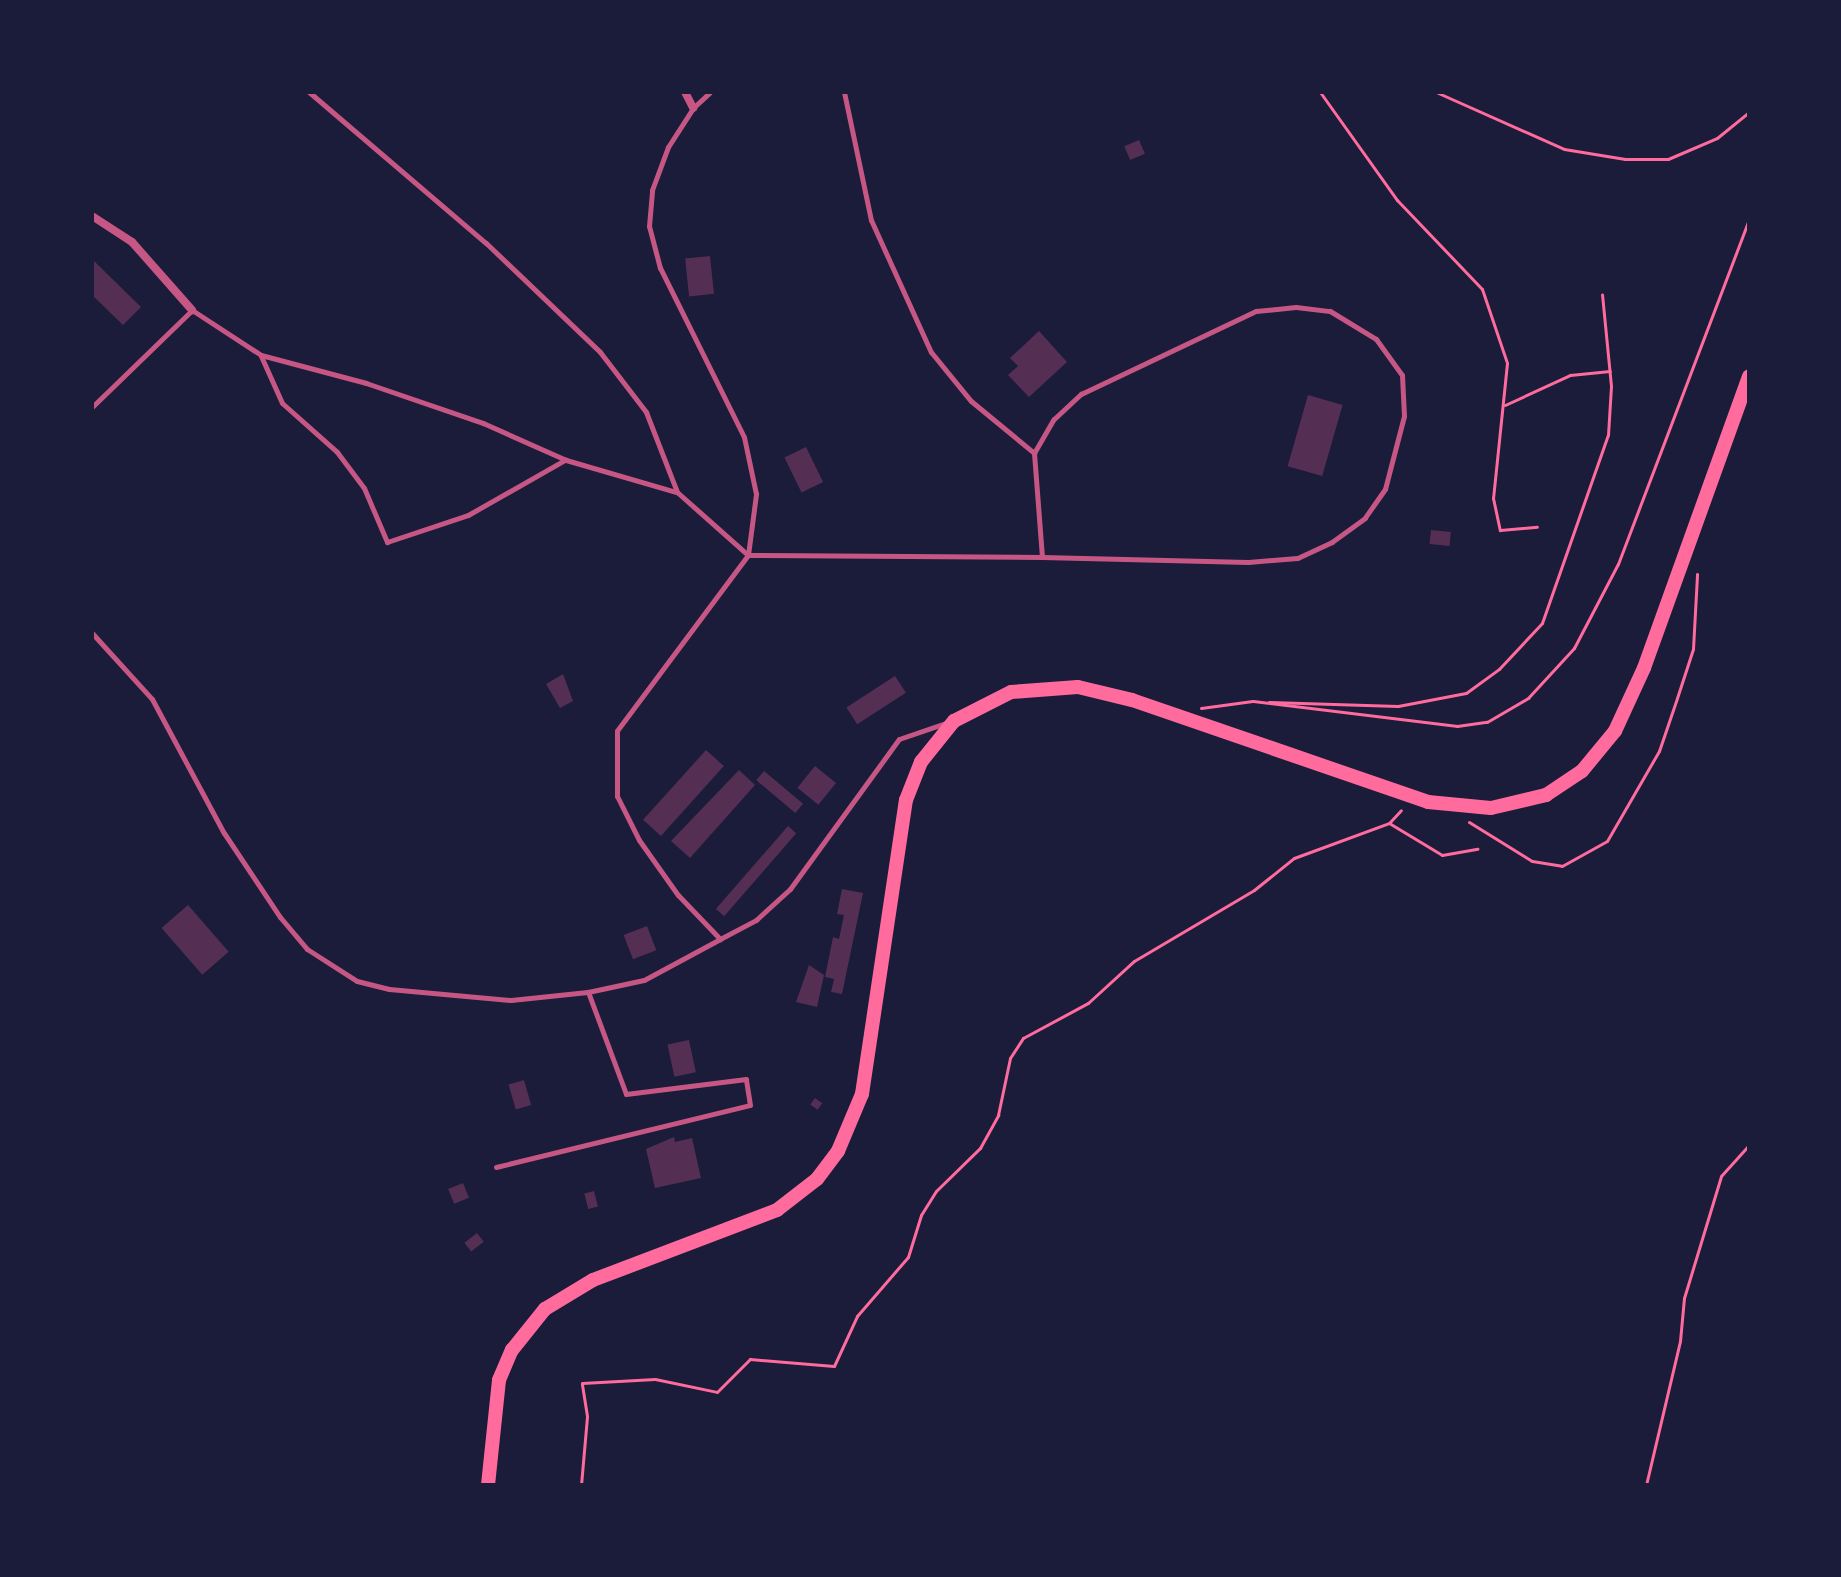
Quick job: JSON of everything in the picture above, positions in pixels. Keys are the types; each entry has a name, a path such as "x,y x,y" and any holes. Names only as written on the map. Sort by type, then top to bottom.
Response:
{"main road":[{"path":"488,1485 499,1380 512,1350 545,1309 593,1280 777,1210 817,1179 838,1151 862,1094 906,800 921,762 954,721 997,696 1064,685 1103,692 1428,802 1506,806 1566,785 1610,739 1629,700 1749,376"}],"street":[{"path":"685,92 693,108"},
{"path":"92,216 132,242 192,310"}],"lane":[{"path":"309,92 486,243 600,352 646,412 677,492"},
{"path":"710,92 693,108 668,147 652,190 649,226 660,268 744,437 756,494 748,555 645,688 617,731 613,756 617,796 639,840 678,895 720,939"},
{"path":"844,92 871,220 931,352 971,401 1034,453"},
{"path":"92,407 192,310 261,355 483,423 566,460 677,492 748,555 1248,562 1297,558 1332,542 1365,518 1385,489 1404,416 1402,375 1376,339 1330,311 1296,307 1256,311 1081,394 1054,419 1034,453 1042,557"},
{"path":"261,355 282,403 337,452 364,488 387,542 468,515 566,460"},
{"path":"92,633 152,699 203,796 280,917 329,965 357,981 442,995 511,1000 588,992 644,980 756,920 790,889 899,739 954,721"},
{"path":"496,1167 750,1105 746,1079 626,1094 588,992"}],"path":[{"path":"1320,92 1397,200 1482,289 1507,363 1493,498 1500,530 1537,527"},
{"path":"1436,92 1564,149 1625,159 1668,159 1717,138 1749,112"},
{"path":"1253,701 1457,726 1487,722 1528,698 1574,648 1618,564 1749,219"},
{"path":"1184,719 1205,705 1253,701 1398,706 1466,693 1499,669 1542,623 1608,435 1610,371 1602,294"},
{"path":"1505,405 1570,375 1610,371"},
{"path":"581,1485 587,1416 582,1383 655,1379 717,1392 750,1359 834,1366 857,1316 908,1257 921,1215 936,1191 980,1148 998,1115 1010,1058 1023,1038 1088,1003 1134,961 1254,890 1294,858 1389,823 1442,855 1477,849"},
{"path":"1646,1485 1680,1341 1684,1298 1721,1176 1749,1145"}],"building":[{"path":"1139,140 1145,154 1130,160 1124,146"},
{"path":"710,256 714,294 689,296 685,259"},
{"path":"92,259 141,307 123,325 92,295"},
{"path":"1039,331 1067,362 1029,397 1008,375 1018,366 1010,358"},
{"path":"1308,395 1343,405 1322,476 1288,466"},
{"path":"806,447 823,482 802,493 784,458"},
{"path":"1431,530 1451,532 1449,546 1430,544"},
{"path":"563,674 573,701 560,708 546,684"},
{"path":"895,676 906,693 857,724 846,708"},
{"path":"706,750 724,766 661,836 643,820"},
{"path":"815,766 836,783 818,805 797,788"},
{"path":"739,770 755,785 690,858 671,841"},
{"path":"764,771 803,804 795,813 756,780"},
{"path":"788,826 796,833 724,916 716,909"},
{"path":"842,889 863,893 842,994 831,992 834,979 825,977 833,937 839,939 844,915 837,914"},
{"path":"188,905 229,952 202,975 162,928"},
{"path":"647,926 656,950 633,959 624,935"},
{"path":"809,965 824,975 817,1007 796,1002"},
{"path":"689,1040 696,1072 674,1077 667,1045"},
{"path":"524,1080 531,1105 516,1109 509,1084"},
{"path":"815,1098 822,1103 818,1110 810,1104"},
{"path":"674,1137 675,1142 692,1138 701,1178 655,1188 646,1149"},
{"path":"463,1183 469,1198 454,1204 448,1189"},
{"path":"594,1191 598,1207 588,1209 584,1193"},
{"path":"477,1233 484,1242 471,1252 464,1243"}]}
